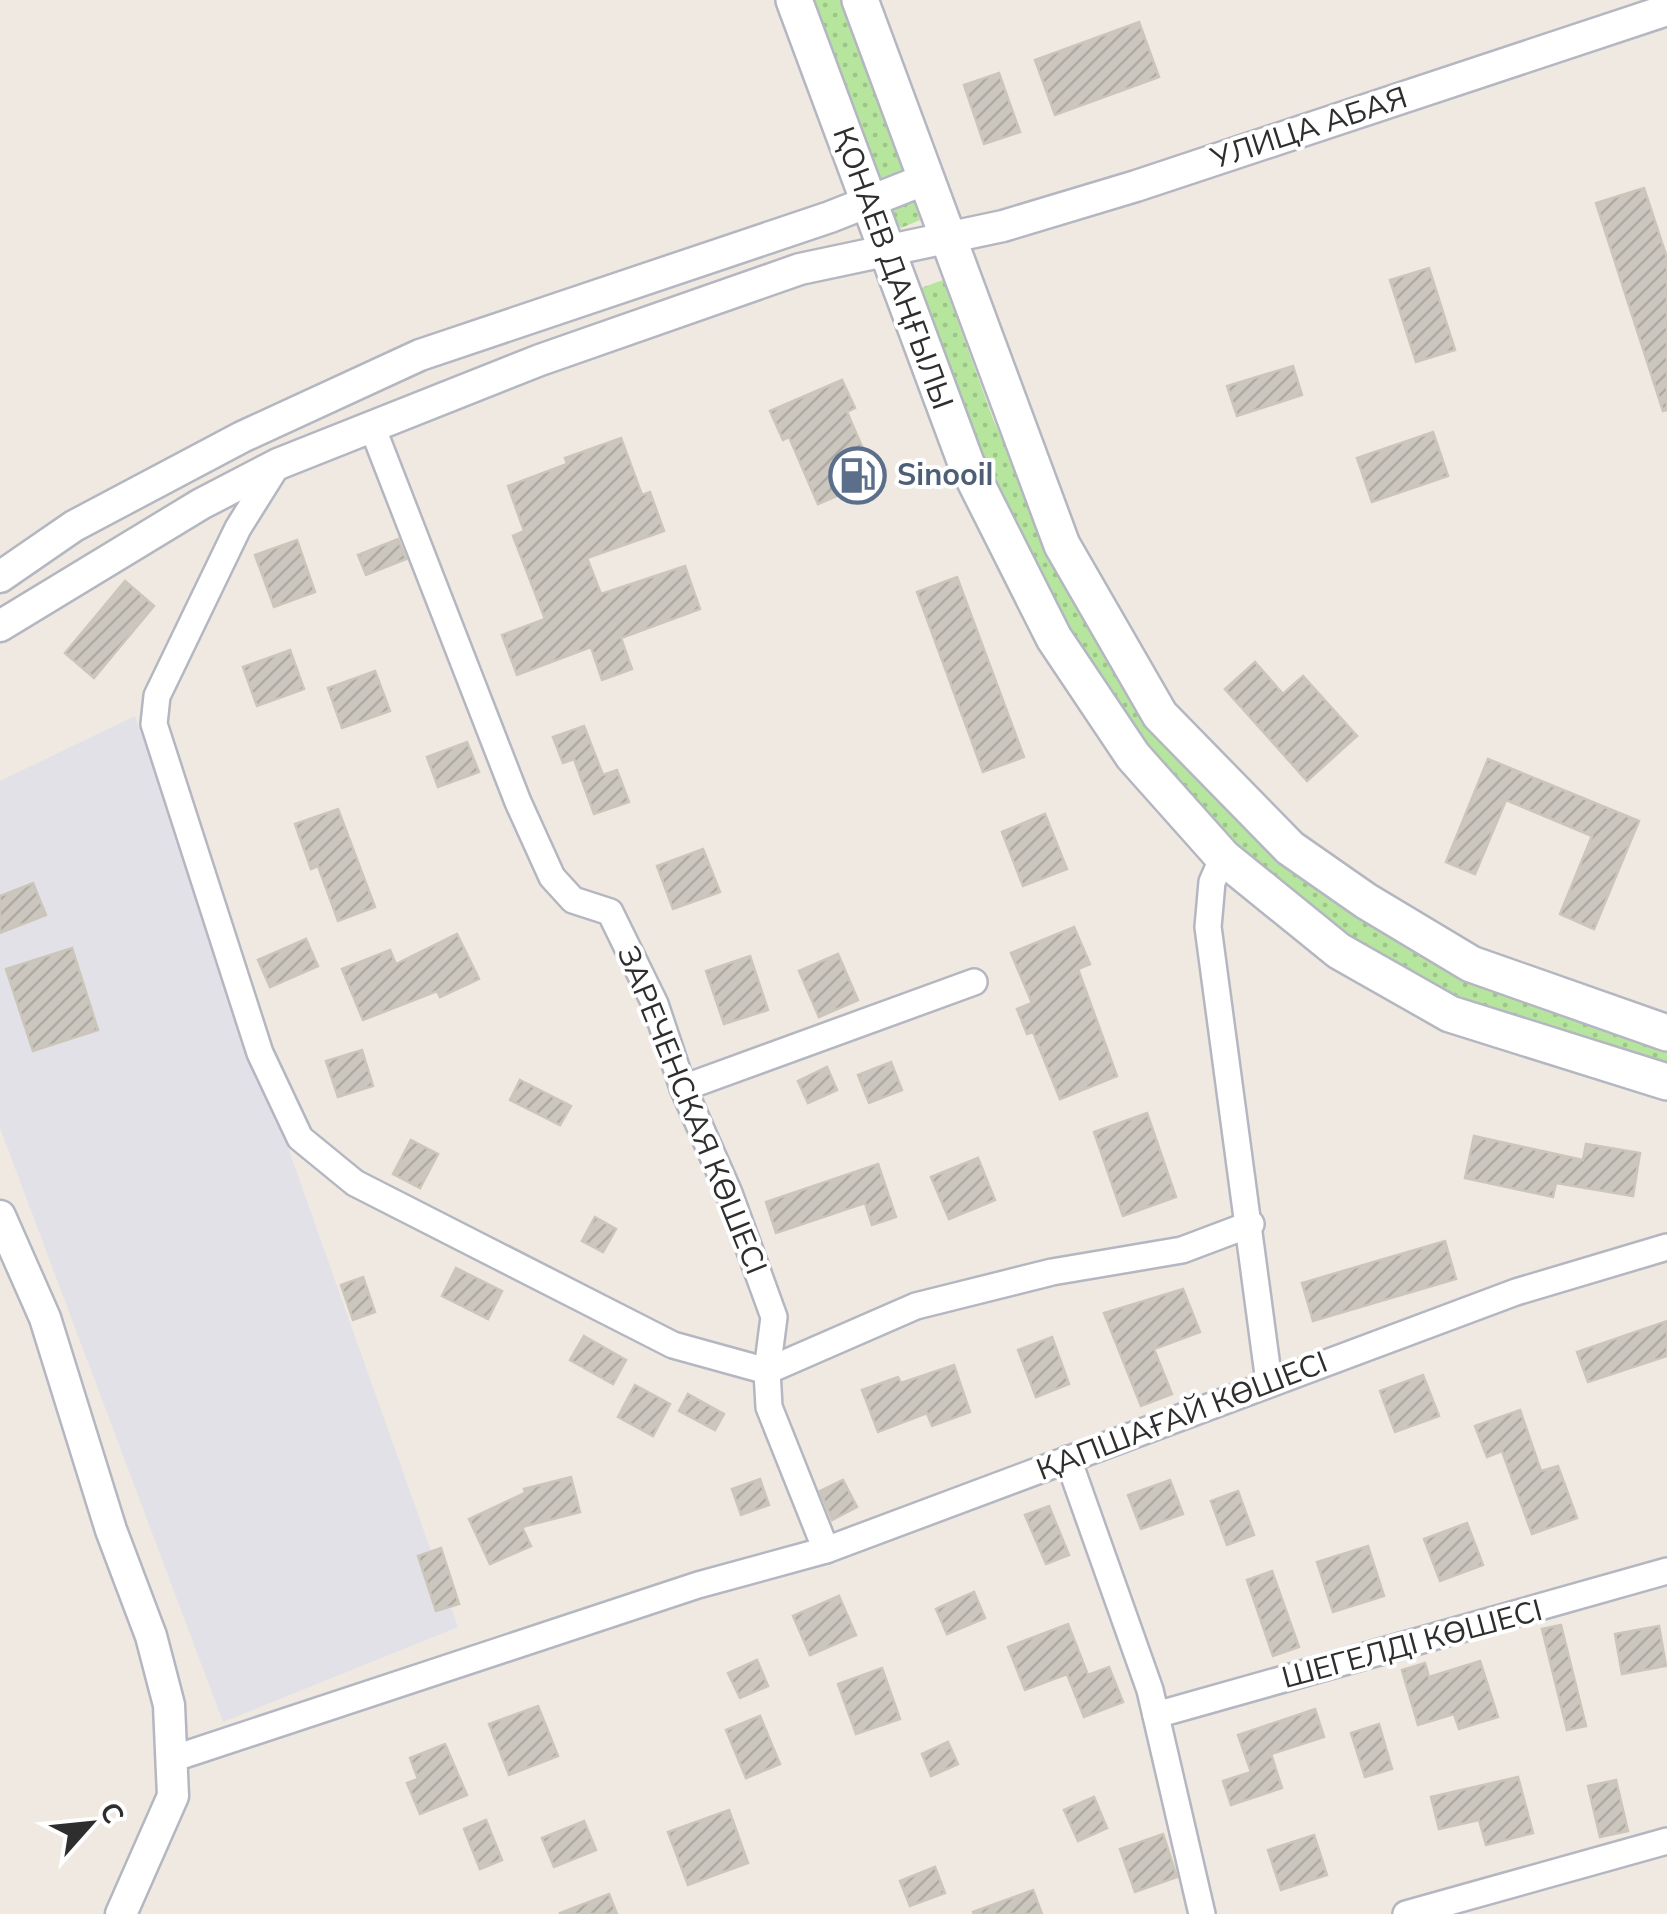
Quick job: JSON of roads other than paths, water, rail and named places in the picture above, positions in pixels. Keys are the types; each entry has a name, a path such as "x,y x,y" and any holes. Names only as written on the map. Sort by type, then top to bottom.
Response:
{"main road":[{"name":"ҚОНАЕВ ДАҢҒЫЛЫ","path":"794,0 966,463 1054,638 1133,756 1223,857 1339,951 1450,1014 1667,1082"},
{"name":"ҚОНАЕВ ДАҢҒЫЛЫ","path":"860,0 1062,545 1136,679 1202,762 1290,848 1366,901 1471,964 1667,1033"}],"street":[{"name":"УЛИЦА АБАЯ","path":"0,626 201,504 278,464 540,360 800,269 1003,226 1136,186 1667,10"},
{"path":"0,577 74,526 226,446 420,356 926,180"},
{"name":"ЗАРЕЧЕНСКАЯ КӨШЕСІ","path":"374,429 518,802 552,877 574,900 610,912 654,1004 774,1317 767,1371 769,1407 826,1550"},
{"path":"278,464 238,528 157,696 154,724 260,1054 300,1138 356,1183 673,1345 767,1371 916,1306 1052,1272 1182,1250 1252,1224"},
{"path":"1223,857 1212,882 1208,927 1252,1224 1269,1382"},
{"path":"683,1088 974,982"},
{"path":"0,1216 45,1318 111,1530 151,1636 169,1705 173,1796 121,1914"},
{"name":"ҚАПШАҒАЙ КӨШЕСІ","path":"174,1758 698,1585 826,1550 1516,1292 1667,1247"},
{"path":"1068,1459 1156,1714 1202,1914"},
{"name":"ШЕГЕЛДІ КӨШЕСІ","path":"1156,1714 1667,1572"},
{"path":"1406,1914 1667,1841"}],"place":[{"name":"Sinooil","path":"858,475"}]}
